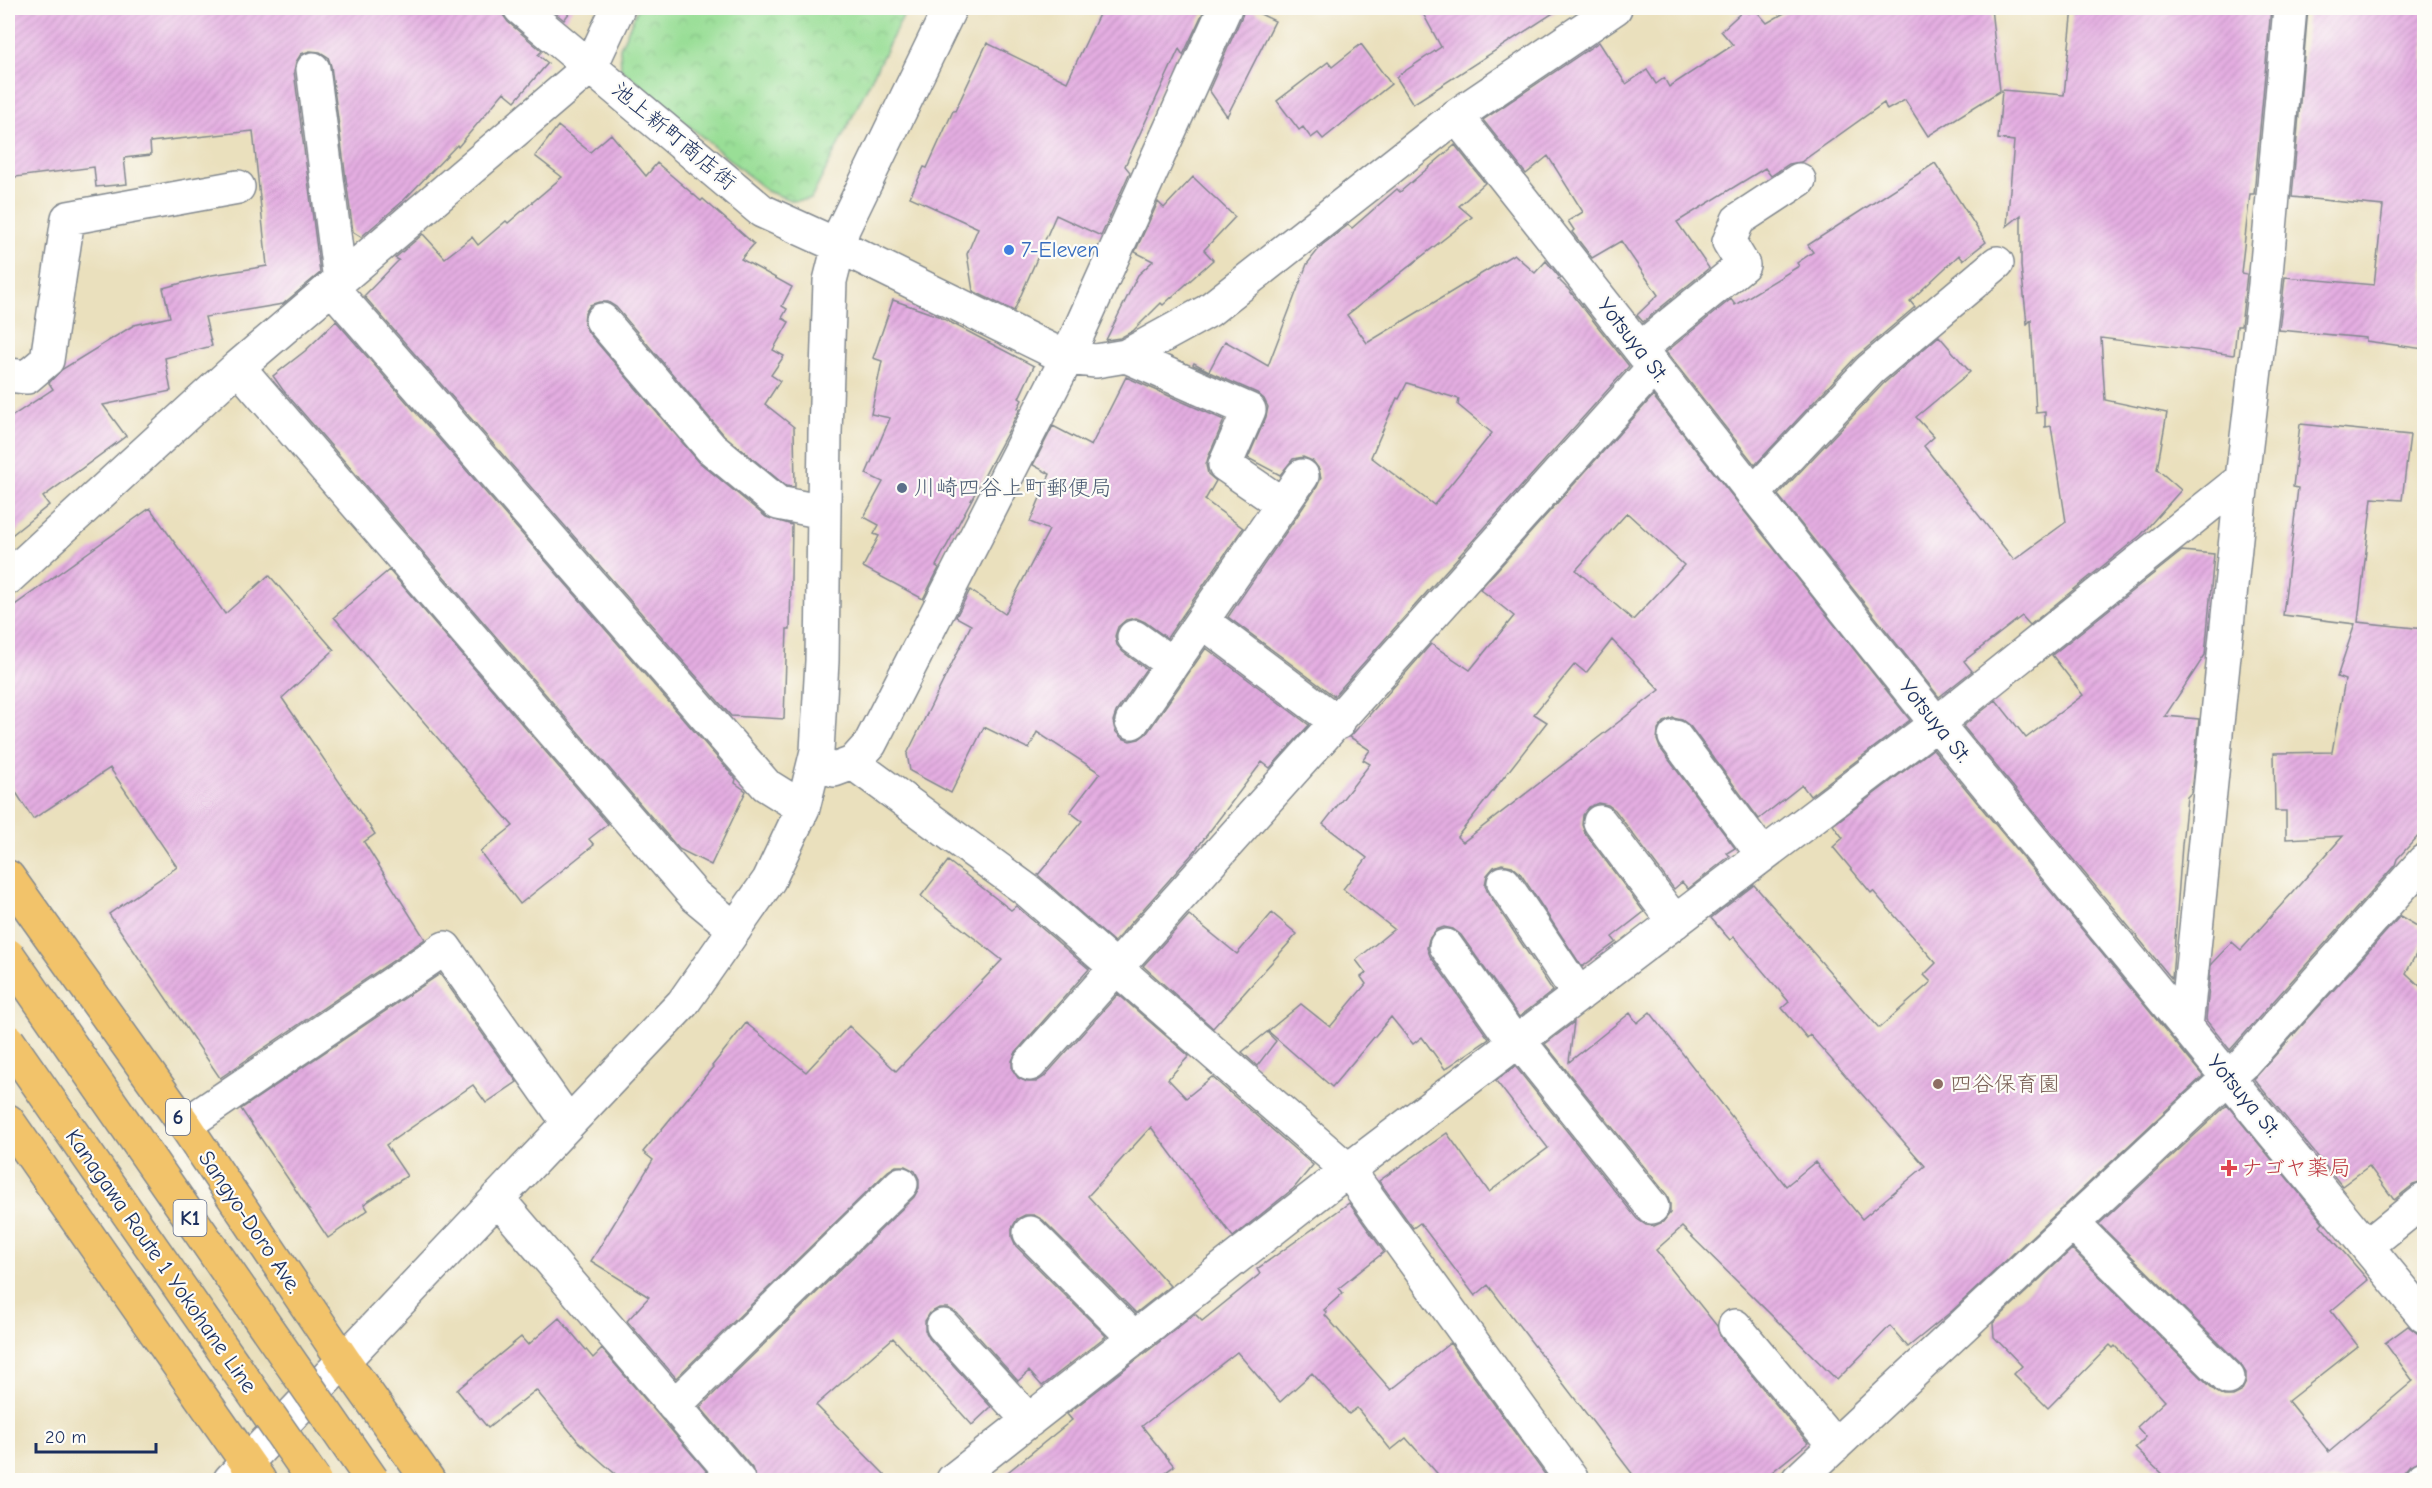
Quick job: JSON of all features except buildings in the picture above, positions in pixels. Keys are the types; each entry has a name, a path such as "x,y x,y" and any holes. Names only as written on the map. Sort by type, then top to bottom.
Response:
{"main road":[{"name":"Sangyo-Doro Ave.","path":"8,877 185,1125 344,1361 428,1480"},
{"name":"K1","path":"8,955 372,1480"},
{"name":"Kanagawa Route 1 Yokohane Line","path":"8,1041 314,1480"},
{"path":"8,1121 245,1474"}],"street":[{"name":"池上新町商店街","path":"520,8 762,211 839,246 1067,358"},
{"path":"8,578 237,367 591,66 618,8"},
{"path":"245,1474 344,1361 568,1122 683,1004 769,880 806,794 817,751 822,661 830,281 843,229 950,8"},
{"path":"313,69 336,284 766,785 806,794 853,763 870,744 1067,358 1225,8"},
{"path":"2186,1027 2242,478 2266,273 2290,8"},
{"path":"1067,358 1096,361 1125,356 1208,311 1456,116 1609,9"},
{"name":"Yotsuya St.","path":"1456,116 1753,494 1937,723 2424,1316"},
{"path":"1030,1064 1338,723 1647,357 1743,265 1730,242 1738,220 1799,180"},
{"path":"8,375 27,377 47,360 68,218 238,187"},
{"path":"1753,494 1870,370 1997,263"},
{"path":"602,320 711,448 778,503 824,512"},
{"path":"1125,356 1249,410 1225,465 1282,504"},
{"path":"237,367 695,896 735,929"},
{"path":"1132,722 1302,476"},
{"path":"953,1480 1348,1170 1937,723 2242,478"},
{"path":"1202,621 1338,723"},
{"path":"1134,637 1172,664"},
{"path":"1675,737 1763,855"},
{"path":"853,763 1028,891 1348,1170 1568,1479"},
{"path":"1600,822 1675,922"},
{"path":"1797,1480 2244,1063 2424,861"},
{"path":"1504,883 1579,995"},
{"path":"1446,946 1517,1042 1652,1207"},
{"path":"185,1125 445,948 568,1122"},
{"path":"674,1406 901,1184"},
{"path":"497,1198 738,1480"},
{"path":"2367,1246 2424,1200"},
{"path":"2072,1223 2228,1378"},
{"path":"1030,1233 1134,1338"},
{"path":"943,1326 1029,1421"},
{"path":"1735,1326 1835,1446"}],"green space":[{"path":"638,8 907,8 811,199 793,201 767,191 621,69 620,48"}],"place":[{"name":"7-Eleven","path":"1009,250"},
{"name":"川崎四谷上町郵便局","path":"902,488"},
{"name":"四谷保育園","path":"1938,1084"},
{"name":"ナゴヤ薬局","path":"2229,1168"}]}
